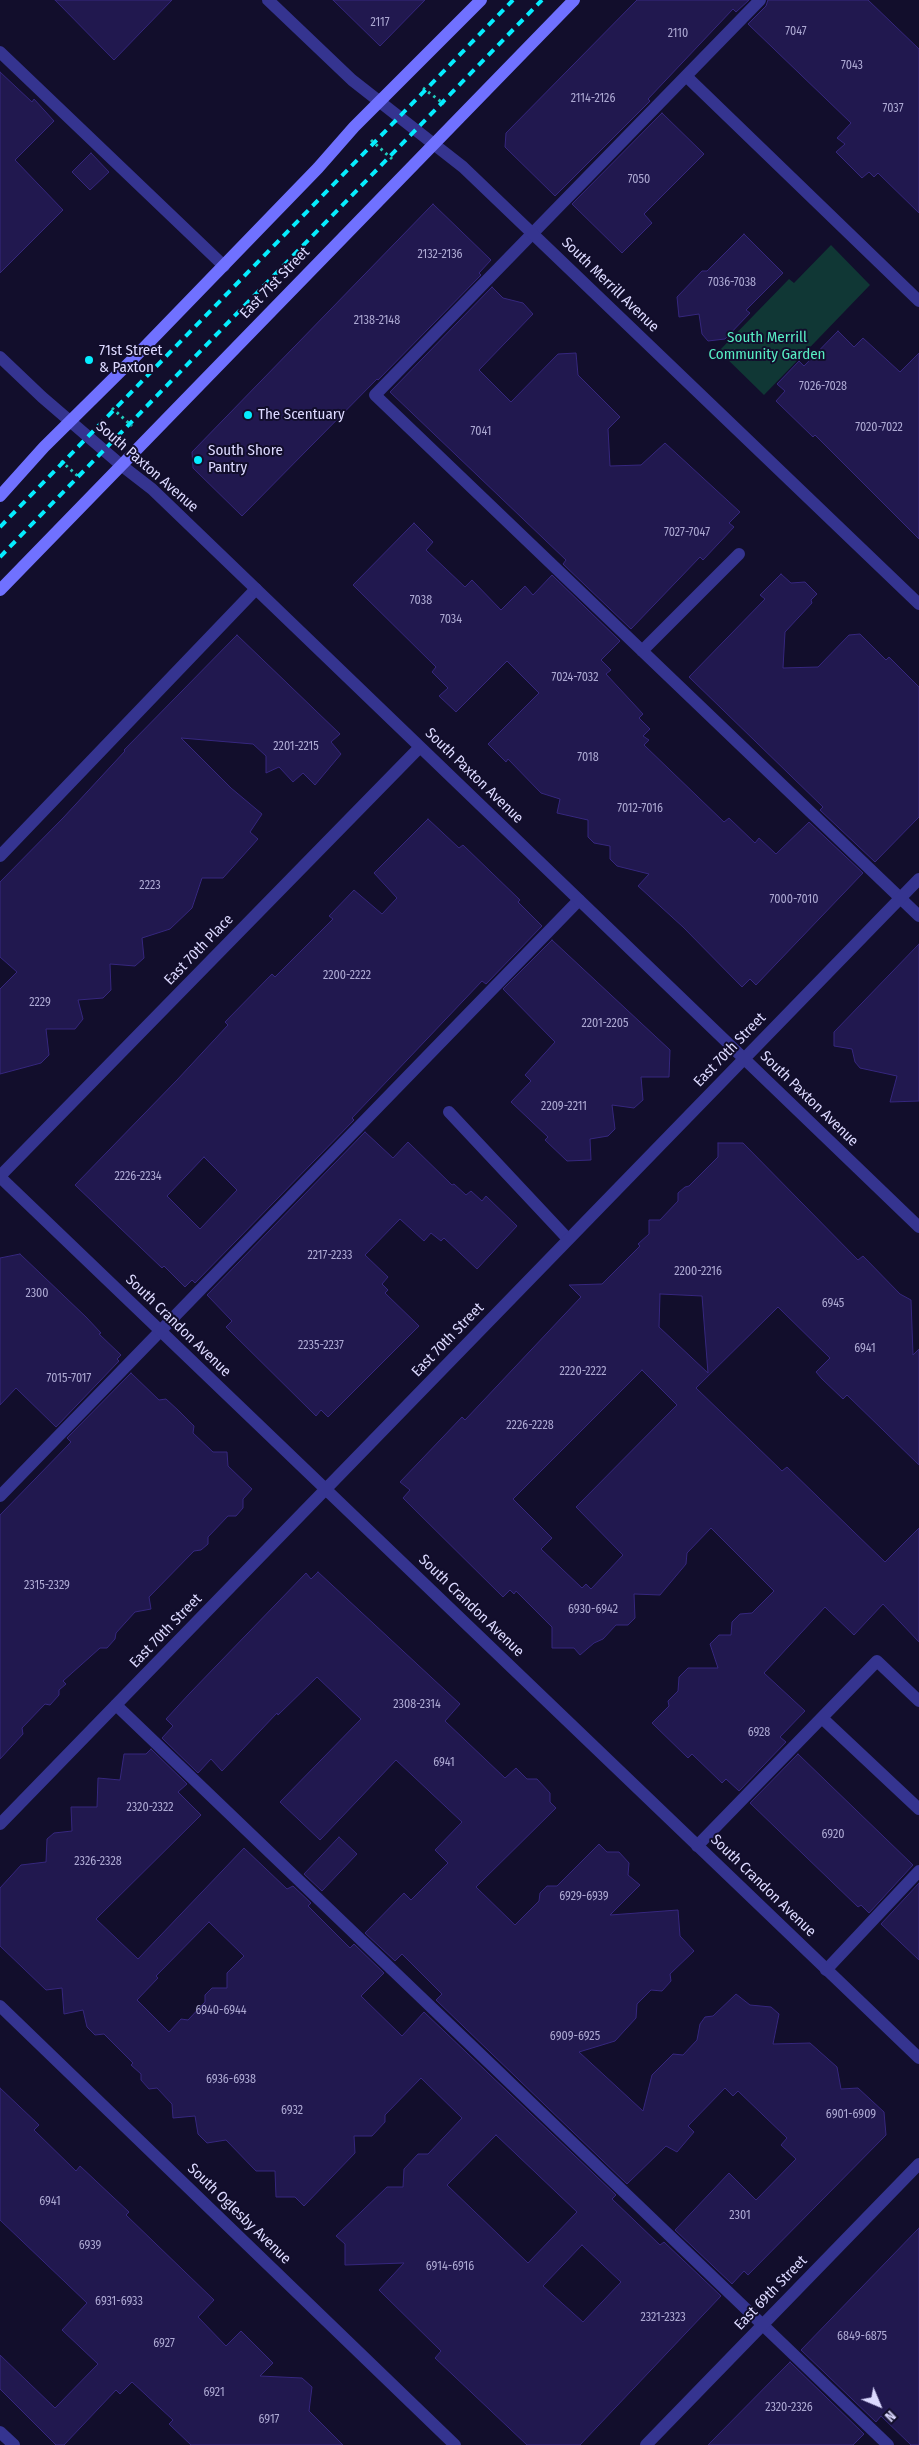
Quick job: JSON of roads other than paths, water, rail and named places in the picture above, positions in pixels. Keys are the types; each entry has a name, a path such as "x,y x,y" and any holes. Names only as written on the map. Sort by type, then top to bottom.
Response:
{"main road":[{"path":"0,496 69,421 224,266 380,102 481,0"},
{"name":"East 71st Street","path":"0,590 574,0"}],"street":[{"name":"South Merrill Avenue","path":"268,0 352,80 463,167 919,604"},
{"path":"760,0 375,395 919,916"},
{"path":"0,52 224,266"},
{"path":"686,76 919,301"},
{"name":"South Paxton Avenue","path":"0,357 69,421 152,489 919,1227"},
{"path":"642,651 739,554"},
{"path":"0,856 256,589"},
{"name":"East 70th Place","path":"0,1176 420,747"},
{"name":"East 70th Street","path":"0,1824 919,879"},
{"path":"0,1496 579,900"},
{"path":"449,1112 568,1239"},
{"name":"South Crandon Avenue","path":"0,1176 919,2058"},
{"path":"697,1846 877,1661 919,1701"},
{"path":"116,1705 888,2445"},
{"path":"822,1718 919,1808"},
{"path":"826,1970 919,1871"},
{"name":"South Oglesby Avenue","path":"0,2006 455,2445"},
{"name":"East 69th Street","path":"646,2445 919,2164"},
{"path":"0,2432 14,2445"}],"railway":[{"path":"0,527 513,0"},
{"path":"0,557 542,0"}],"place":[{"name":"71st Street & Paxton","path":"89,360"},
{"name":"The Scentuary","path":"248,415"},
{"name":"South Shore Pantry","path":"198,460"}],"park label":[{"name":"South Merrill Community Garden","path":"767,346"}]}
